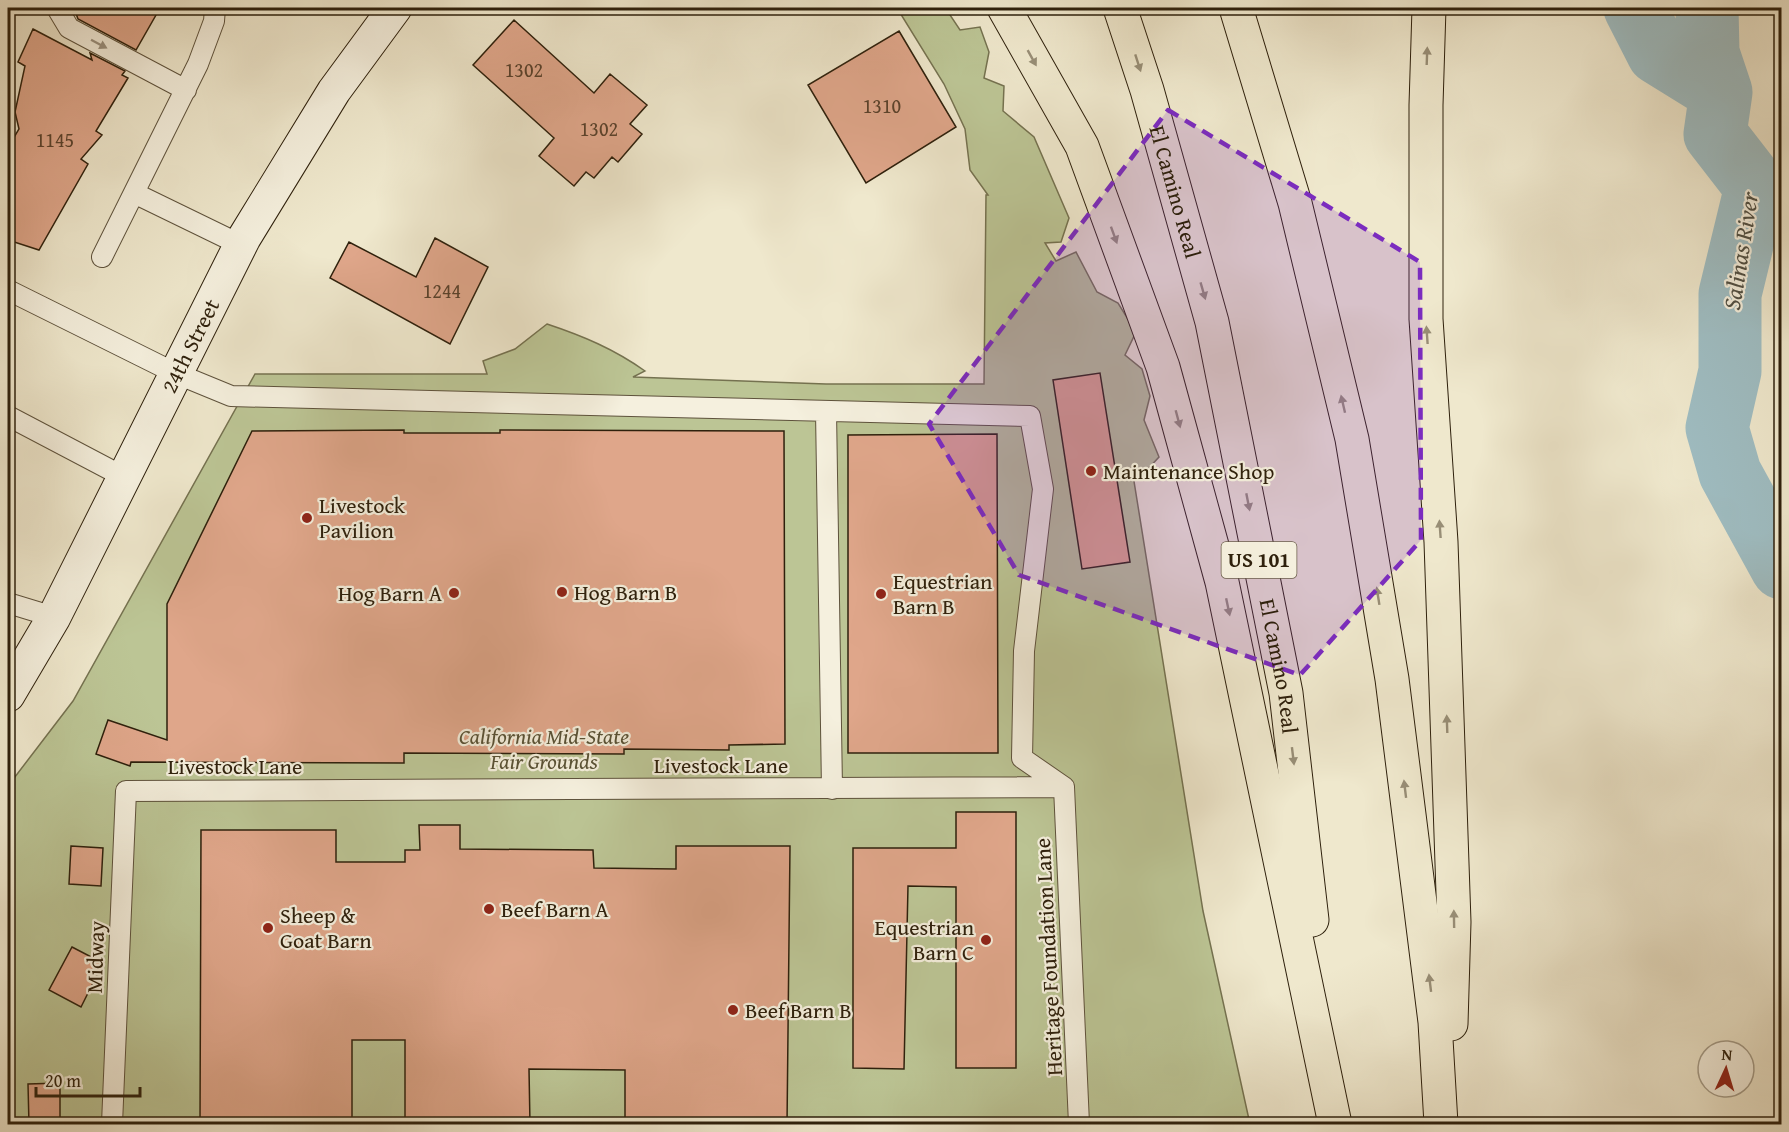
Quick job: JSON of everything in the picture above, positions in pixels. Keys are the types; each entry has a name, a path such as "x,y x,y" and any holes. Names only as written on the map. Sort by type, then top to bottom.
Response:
{"highway":[{"path":"1004,8 1082,146 1163,367 1222,582 1336,1125"},
{"name":"El Camino Real","path":"1120,8 1147,90 1212,322 1286,693 1336,1125"},
{"path":"1236,8 1295,202 1352,439 1392,679 1435,1022 1441,1125"},
{"path":"1428,8 1425,105 1426,319 1441,542 1454,922 1448,1125"}],"main road":[{"name":"24th Street","path":"8,695 54,617 241,245 334,91 395,8"}],"lane":[{"path":"57,8 69,28 186,90"},
{"path":"102,257 186,90 214,21 215,8"},
{"path":"134,193 241,245"},
{"path":"8,290 175,373 231,396 1030,416 1043,489 1024,651 1022,758 1064,788"},
{"path":"826,411 832,789"},
{"path":"8,416 124,477"},
{"path":"8,603 54,617"},
{"name":"Livestock Lane","path":"126,791 1064,788"},
{"name":"Heritage Foundation Lane","path":"1064,788 1079,1125"},
{"name":"Midway","path":"112,1125 126,791"}],"highlighted area":[{"path":"1168,110 1420,262 1421,540 1300,675 1019,575 929,424"}],"green space":[{"name":"California Mid-State Fair Grounds","path":"897,8 949,8 950,15 960,30 980,27 989,52 984,78 1004,86 1003,111 1034,137 1069,218 1061,242 1045,243 1056,261 1076,252 1097,292 1118,303 1136,332 1125,355 1142,369 1150,396 1144,420 1159,457 1144,473 1133,475 1203,911 1250,1124 8,1124 8,786 73,701 255,374 487,374 483,361 515,349 547,324 598,344 645,371 633,377 826,384 984,384 986,195 988,195 970,170 965,129 944,84"}],"building":[{"path":"74,8 160,8 136,50 78,19"},
{"path":"514,20 594,93 610,74 647,105 630,124 642,134 618,162 612,157 594,178 586,172 574,186 539,156 554,138 473,65"},
{"path":"33,29 92,60 90,53 125,71 122,75 128,78 96,131 102,135 81,159 88,164 39,250 8,240 8,179 13,166 10,144 19,129 15,112 25,66 18,62"},
{"path":"899,31 956,127 866,183 808,85"},
{"path":"435,238 488,267 450,344 330,278 349,242 416,277"},
{"name":"Maintenance Shop","path":"1100,373 1130,562 1082,569 1053,380"},
{"path":"404,430 404,433 500,433 500,430 784,431 785,744 729,745 729,750 624,749 624,754 404,753 404,763 131,762 130,766 96,754 108,720 167,740 167,604 252,431"},
{"path":"997,434 998,753 848,753 848,435"},
{"path":"956,812 1016,812 1016,1068 956,1068 956,887 908,886 904,1069 853,1068 853,848 956,848"},
{"path":"419,825 460,825 460,849 593,850 594,868 676,869 676,846 790,846 787,1125 625,1125 625,1070 529,1069 530,1125 405,1125 405,1040 352,1040 352,1125 200,1125 201,830 336,830 336,862 405,862 405,850 420,850"},
{"path":"71,846 103,848 101,886 69,884"},
{"path":"72,947 103,963 81,1007 49,990"},
{"path":"60,1083 60,1125 29,1125 28,1084"}],"waterway":[{"name":"Salinas River","path":"1635,8 1658,53 1721,92 1715,134 1756,187 1730,294 1730,371 1717,428 1730,473 1782,568"},
{"path":"1707,8 1708,53 1721,92"}],"place":[{"name":"Maintenance Shop","path":"1091,471"},
{"name":"Livestock Pavilion","path":"307,518"},
{"name":"Hog Barn B","path":"562,592"},
{"name":"Hog Barn A","path":"454,593"},
{"name":"Equestrian Barn B","path":"881,594"},
{"name":"Beef Barn A","path":"489,909"},
{"name":"Sheep & Goat Barn","path":"268,928"},
{"name":"Equestrian Barn C","path":"986,940"},
{"name":"Beef Barn B","path":"733,1010"}]}
